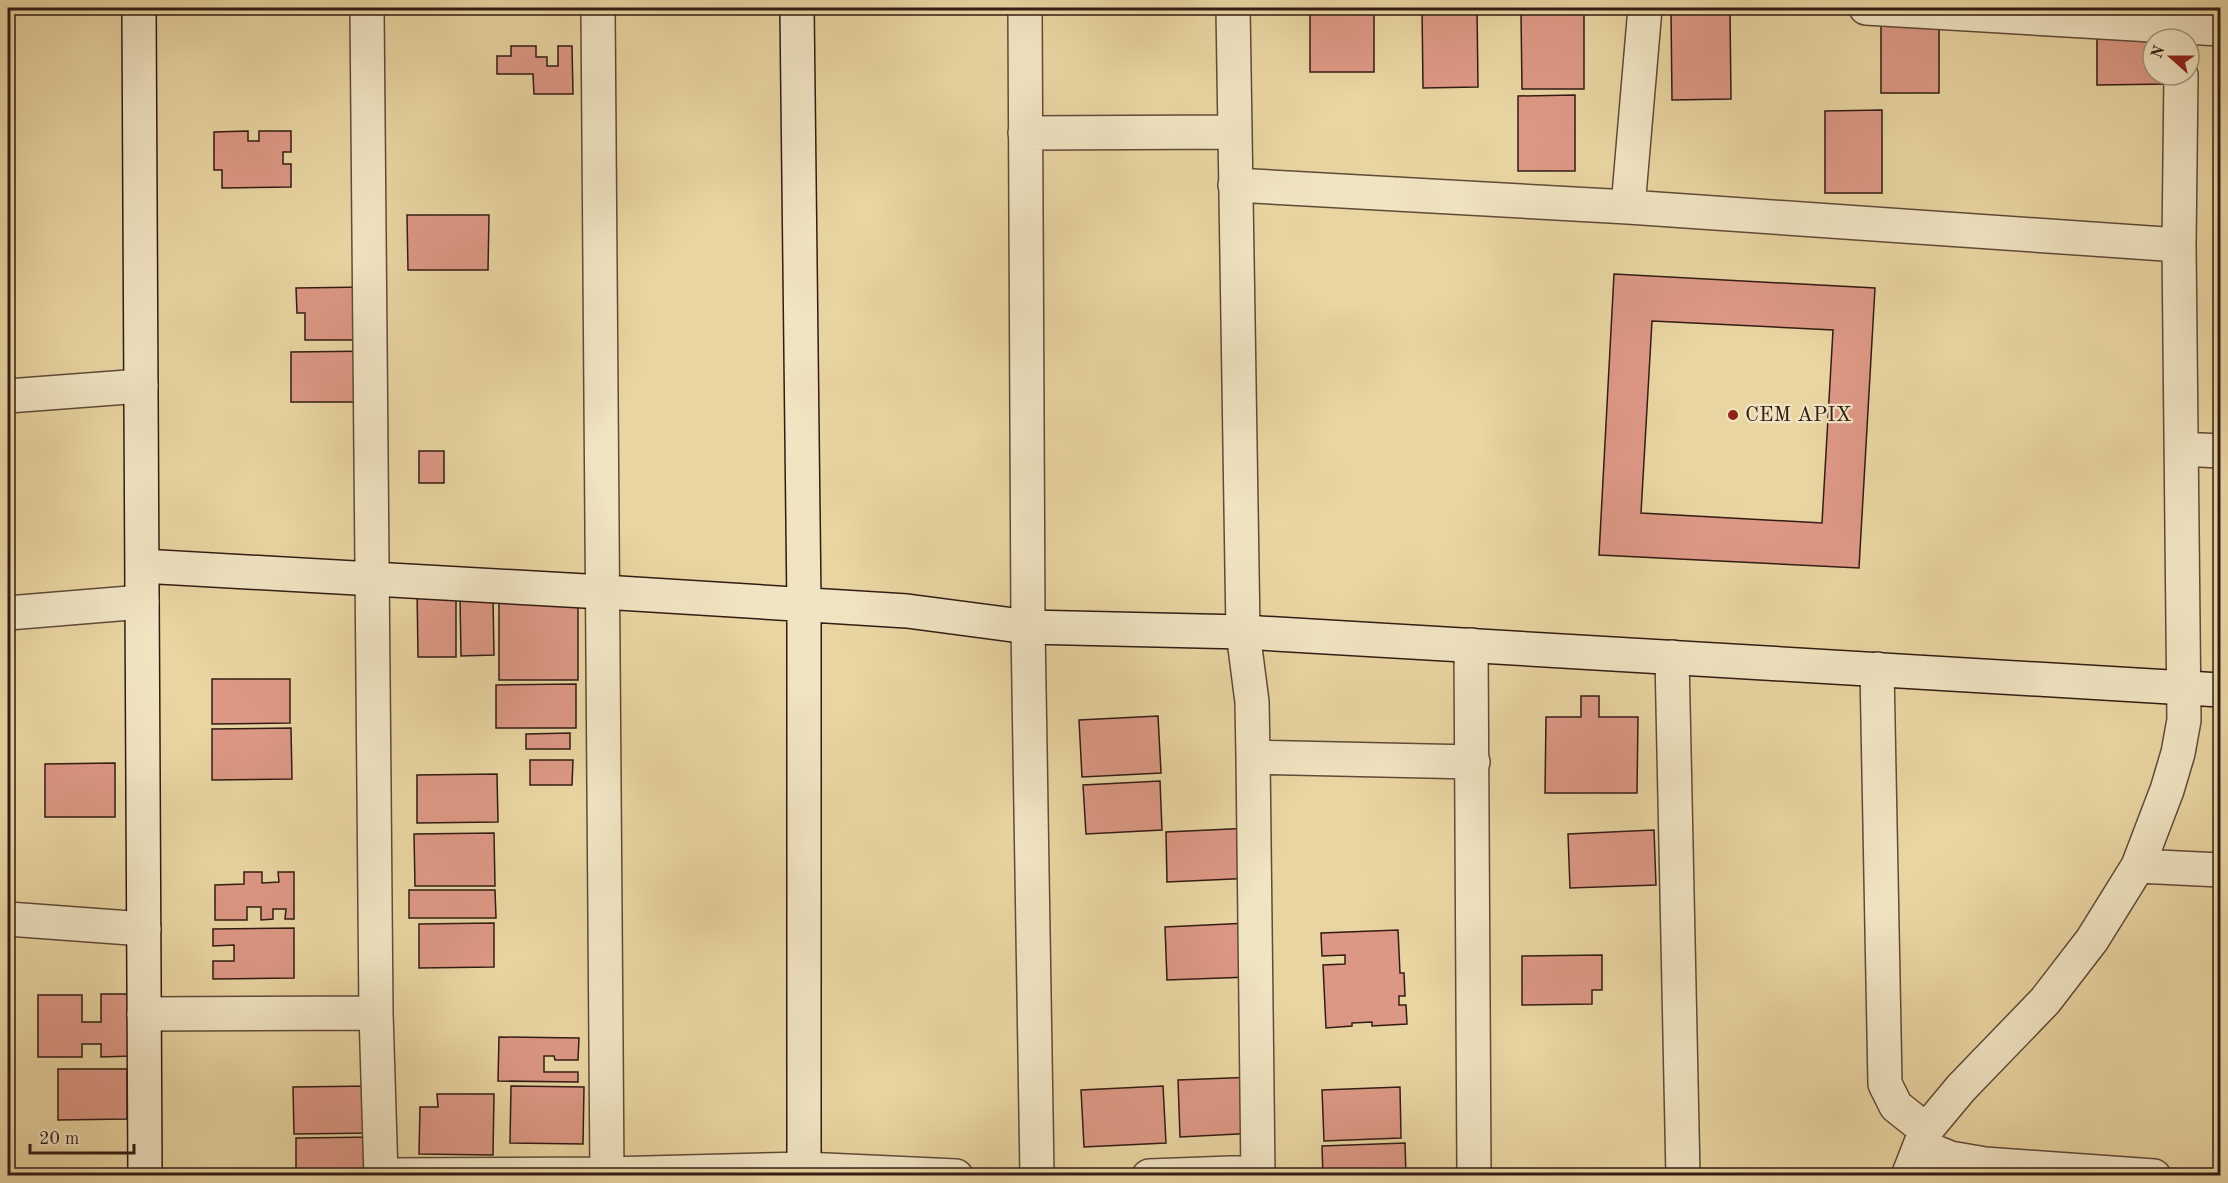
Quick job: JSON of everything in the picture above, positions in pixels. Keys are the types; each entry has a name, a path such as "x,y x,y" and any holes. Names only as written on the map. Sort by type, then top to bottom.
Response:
{"street":[{"path":"139,8 145,1176"},
{"path":"367,8 376,1013 381,1175 804,1172 956,1176"},
{"path":"598,8 607,1175"},
{"path":"797,8 804,606 804,1172"},
{"path":"1025,8 1029,627 1037,1176"},
{"path":"1149,1176 1258,1174 1253,757 1251,702 1243,632 1233,8"},
{"path":"1628,207 1645,8"},
{"path":"1866,8 2181,24 2220,29"},
{"path":"1908,1176 1923,1138 1961,1088 2045,1001 2092,940 2138,866 2178,753 2184,720 2179,245 2181,87"},
{"path":"1025,133 1235,132"},
{"path":"1235,185 1628,207 2179,245"},
{"path":"8,396 141,386"},
{"path":"2182,449 2220,451"},
{"path":"142,566 907,611 1029,627 1243,632 2220,690"},
{"path":"8,613 142,602"},
{"path":"1471,645 1474,1176"},
{"path":"1672,657 1683,1176"},
{"path":"1877,669 1885,1084 1896,1106 1923,1138 1950,1158 1985,1164 2154,1176"},
{"path":"1253,757 1473,762"},
{"path":"2138,866 2220,870"},
{"path":"8,919 144,929"},
{"path":"144,1014 376,1013"}],"building":[{"path":"1310,8 1374,8 1374,72 1310,72"},
{"path":"1422,8 1477,8 1478,87 1423,88"},
{"path":"1730,11 1731,99 1672,100 1671,12"},
{"path":"1584,13 1584,89 1522,89 1521,14"},
{"path":"1881,18 1939,18 1939,93 1881,93"},
{"path":"2097,28 2141,37 2141,84 2097,85"},
{"path":"511,46 536,46 536,57 547,57 547,66 558,66 558,46 572,46 573,94 534,94 533,74 497,74 497,56 511,56"},
{"path":"1575,95 1575,171 1518,171 1518,96"},
{"path":"1882,110 1882,193 1825,193 1825,111"},
{"path":"248,131 248,141 259,141 259,131 291,131 291,152 283,152 283,164 291,164 291,187 222,188 222,170 214,170 214,132"},
{"path":"407,215 489,215 488,270 408,270"},
{"path":"1614,274 1875,288 1859,568 1599,555","holes":["1652,321 1833,330 1822,523 1641,513"]},
{"path":"366,287 366,340 305,340 305,313 297,313 296,288"},
{"path":"379,351 379,402 291,402 291,352"},
{"path":"419,451 444,451 444,483 419,483"},
{"path":"417,587 456,587 456,657 418,657"},
{"path":"460,598 493,598 494,655 461,656"},
{"path":"578,601 578,680 499,680 499,602"},
{"path":"212,679 290,679 290,723 212,724"},
{"path":"576,684 576,728 496,728 496,685"},
{"path":"1581,696 1599,696 1599,717 1638,717 1637,793 1545,793 1546,717 1581,717"},
{"path":"1158,716 1161,773 1082,777 1079,720"},
{"path":"291,728 292,779 212,780 212,729"},
{"path":"570,733 570,749 526,749 526,734"},
{"path":"530,760 573,760 572,785 530,785"},
{"path":"115,763 115,817 45,817 45,764"},
{"path":"497,774 498,822 417,823 417,775"},
{"path":"1160,781 1162,830 1086,834 1083,785"},
{"path":"1252,828 1254,878 1167,882 1166,832"},
{"path":"1654,830 1656,885 1570,888 1568,834"},
{"path":"494,833 495,886 415,886 414,834"},
{"path":"244,872 262,872 262,883 279,882 278,872 294,872 294,919 285,919 286,909 273,909 273,919 261,920 261,907 247,907 247,920 215,920 215,885 244,884"},
{"path":"409,890 495,890 496,918 409,918"},
{"path":"494,923 494,967 419,968 419,924"},
{"path":"1248,923 1250,977 1167,980 1165,927"},
{"path":"294,928 294,978 213,979 213,961 234,961 234,945 213,946 213,929"},
{"path":"1398,930 1400,973 1404,973 1405,996 1399,996 1399,1005 1406,1005 1407,1024 1372,1026 1372,1022 1326,1028 1323,965 1345,964 1345,955 1322,956 1321,933"},
{"path":"1602,955 1602,990 1592,990 1592,1004 1522,1005 1522,956"},
{"path":"101,994 131,994 131,1056 101,1057 101,1044 82,1044 82,1057 38,1057 38,995 82,995 82,1022 101,1022"},
{"path":"499,1037 579,1038 578,1060 555,1060 554,1056 544,1056 544,1072 578,1072 578,1082 498,1081"},
{"path":"58,1069 127,1069 127,1119 58,1120"},
{"path":"1255,1077 1257,1133 1180,1137 1178,1080"},
{"path":"371,1086 372,1133 294,1134 293,1087"},
{"path":"511,1086 584,1087 583,1144 510,1143"},
{"path":"1163,1086 1166,1143 1084,1147 1081,1090"},
{"path":"1400,1087 1401,1138 1324,1141 1322,1090"},
{"path":"437,1094 494,1094 493,1155 419,1154 420,1107 438,1107"},
{"path":"376,1137 377,1176 296,1176 296,1138"},
{"path":"1405,1143 1406,1176 1323,1176 1322,1146"}],"place":[{"name":"CEM APIX","path":"1733,415"}]}
